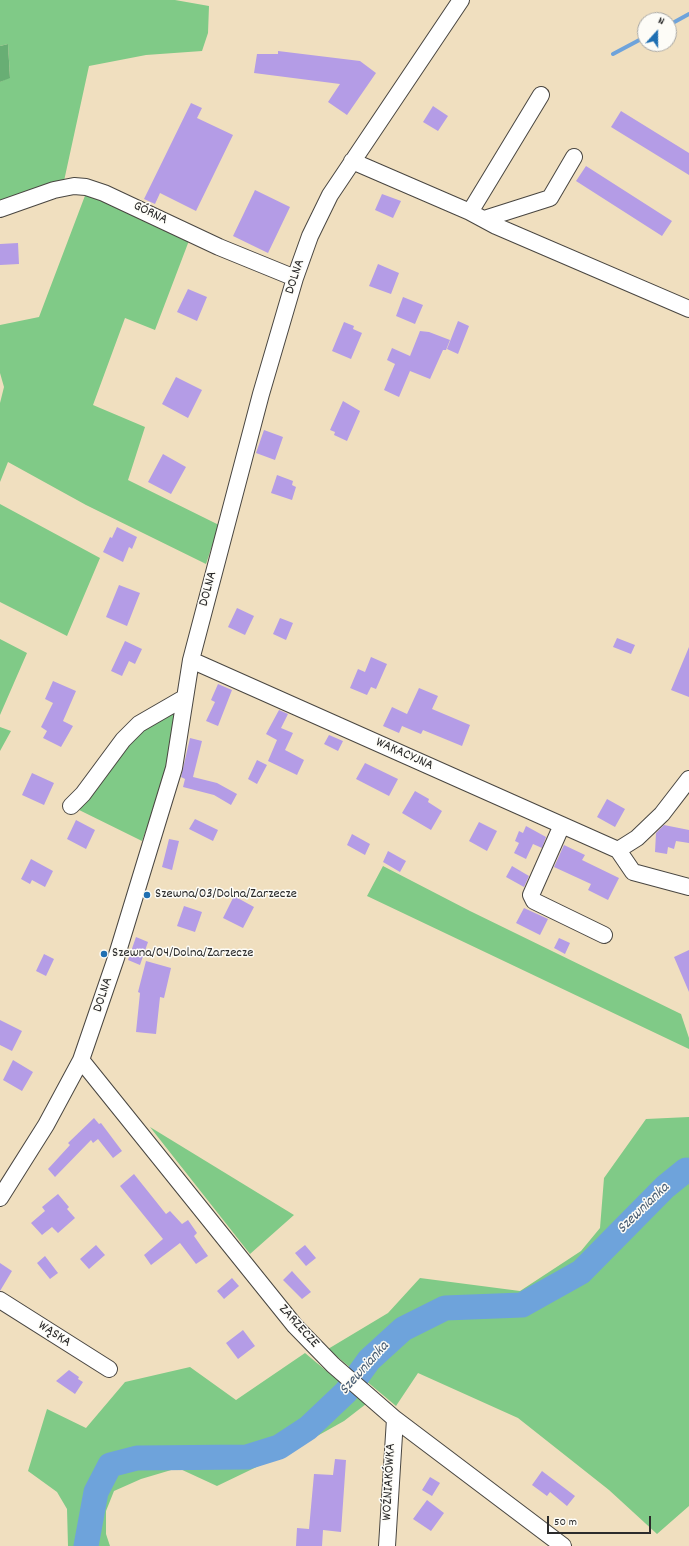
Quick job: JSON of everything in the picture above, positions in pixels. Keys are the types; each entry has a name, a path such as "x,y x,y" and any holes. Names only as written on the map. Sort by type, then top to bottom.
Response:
{"street":[{"name":"DOLNA","path":"0,1198 46,1125 81,1060 160,819 174,768 191,660 233,496 295,278 321,211 352,161 461,0"},
{"path":"477,215 541,95"},
{"path":"477,215 550,198 574,157"},
{"path":"352,161 689,309"},
{"name":"GÓRNA","path":"0,209 54,190 74,186 86,187 104,192 219,247 295,278"},
{"name":"WAKACYJNA","path":"191,660 618,850"},
{"path":"71,806 83,794 123,740 139,724 184,698"},
{"path":"689,780 662,814 637,838 618,850 633,872 689,887"},
{"path":"562,825 531,895 534,901 604,935"},
{"name":"ZARZECZE","path":"81,1060 295,1326 333,1365 395,1419 563,1546"},
{"name":"WĄSKA","path":"0,1300 109,1370"},
{"name":"WOŹNIAKÓWKA","path":"387,1546 395,1419"}],"green space":[{"path":"0,0 175,0 209,6 208,33 202,51 146,55 89,66 64,181 0,202 0,82 10,77 8,44 0,46"},
{"path":"8,44 10,78 0,82 0,46"},
{"path":"86,193 190,238 155,330 125,318 93,405 145,427 128,480 219,525 206,564 86,505 8,462 0,482 0,403 4,387 0,373 0,325 39,317"},
{"path":"0,504 100,558 67,636 0,602"},
{"path":"0,639 27,653 0,715"},
{"path":"176,703 164,780 142,841 71,806 108,760"},
{"path":"0,727 11,731 0,751"},
{"path":"383,866 470,911 681,1014 689,1038 689,1049 367,896"},
{"path":"689,1117 689,1506 657,1534 609,1490 518,1418 418,1373 396,1406 328,1349 388,1313 420,1278 520,1291 581,1251 600,1228 604,1178 646,1119"},
{"path":"150,1127 294,1215 250,1254"},
{"path":"305,1353 366,1404 344,1421 294,1449 217,1486 178,1468 141,1479 114,1491 106,1511 106,1534 110,1546 68,1546 67,1509 57,1492 28,1471 47,1409 86,1428 125,1382 190,1367 236,1400"}],"building":[{"path":"278,51 360,61 376,73 347,115 328,102 340,84 254,73 257,54 278,54"},
{"path":"191,103 202,108 197,118 233,135 196,211 160,193 155,204 144,199"},
{"path":"433,106 448,116 438,131 423,122"},
{"path":"621,111 689,153 689,175 611,127"},
{"path":"586,166 672,221 662,236 576,181"},
{"path":"255,190 290,207 268,253 233,236"},
{"path":"382,194 401,201 393,218 375,210"},
{"path":"18,243 19,264 0,265 0,244"},
{"path":"378,264 399,273 391,294 369,286"},
{"path":"188,289 207,297 197,321 177,312"},
{"path":"403,297 423,305 415,324 396,316"},
{"path":"458,321 469,326 458,354 447,349"},
{"path":"344,322 354,326 353,329 362,333 351,359 332,351"},
{"path":"420,331 429,332 450,340 446,350 443,350 430,379 410,371 399,397 384,390 395,364 387,360 392,348 410,356"},
{"path":"176,377 202,390 188,418 162,404"},
{"path":"343,401 360,411 347,441 334,435 335,432 330,430"},
{"path":"264,430 283,437 275,460 256,453"},
{"path":"163,454 186,467 171,494 148,482"},
{"path":"277,475 293,481 292,485 296,487 292,500 271,493"},
{"path":"117,527 137,537 132,549 129,547 123,562 103,552 110,537 112,538"},
{"path":"119,585 140,593 127,626 106,617"},
{"path":"237,608 254,616 245,635 228,627"},
{"path":"280,618 293,623 286,640 273,634"},
{"path":"617,638 635,645 631,654 613,647"},
{"path":"125,641 142,649 135,664 129,661 122,676 111,671"},
{"path":"689,647 689,697 671,690"},
{"path":"371,657 387,664 376,689 371,687 367,695 350,688 358,669 365,672"},
{"path":"53,681 76,691 63,721 73,726 61,747 43,738 47,731 41,727 53,703 45,699"},
{"path":"218,684 232,690 218,726 206,721 215,702 211,700"},
{"path":"419,688 438,696 432,709 470,725 462,746 423,730 421,734 402,726 399,733 383,726 392,707 407,714"},
{"path":"279,710 288,714 281,728 293,733 285,750 304,760 297,775 268,761 277,740 266,734"},
{"path":"329,735 343,741 338,751 324,744"},
{"path":"190,738 202,741 193,777 217,783 237,794 231,805 214,795 183,787 185,779 181,777"},
{"path":"257,760 267,765 257,784 248,779"},
{"path":"365,763 398,779 389,796 356,779"},
{"path":"32,773 54,783 44,805 22,795"},
{"path":"415,791 429,799 428,802 442,811 431,830 402,813"},
{"path":"607,799 625,809 615,827 597,817"},
{"path":"195,819 218,830 213,841 189,829"},
{"path":"76,820 95,830 86,849 67,839"},
{"path":"479,822 497,831 487,851 469,841"},
{"path":"664,825 689,830 689,843 676,841 674,849 668,847 667,854 655,852 656,833"},
{"path":"526,826 546,837 542,848 533,844 526,859 514,853 519,843 515,841 519,831 523,833"},
{"path":"352,834 370,844 365,855 347,845"},
{"path":"169,839 179,841 172,870 162,867"},
{"path":"564,845 585,855 582,860 619,878 608,900 588,890 591,884 554,867"},
{"path":"388,851 406,861 400,872 383,862"},
{"path":"31,859 53,871 45,887 32,880 30,884 21,879"},
{"path":"512,866 529,876 524,887 506,877"},
{"path":"234,896 254,907 243,928 223,918"},
{"path":"184,906 202,912 195,932 177,926"},
{"path":"524,908 548,919 540,935 516,923"},
{"path":"136,937 148,942 140,965 128,960"},
{"path":"559,938 570,943 565,954 554,948"},
{"path":"689,950 689,992 674,957"},
{"path":"44,954 54,959 46,976 36,971"},
{"path":"146,961 171,968 164,998 160,997 156,1034 136,1032 140,993 138,992"},
{"path":"0,1020 22,1031 12,1051 0,1045"},
{"path":"13,1060 33,1072 22,1091 3,1080"},
{"path":"94,1118 99,1124 101,1123 122,1151 113,1158 98,1139 93,1143 91,1140 55,1177 48,1169 70,1145 68,1143"},
{"path":"134,1174 166,1214 170,1211 182,1224 188,1220 197,1233 194,1236 208,1256 196,1264 180,1243 151,1265 144,1255 163,1239 120,1186"},
{"path":"58,1194 69,1207 67,1209 75,1218 58,1233 52,1227 42,1235 31,1223 45,1211 42,1207"},
{"path":"96,1245 105,1255 89,1269 80,1259"},
{"path":"305,1245 316,1258 306,1266 295,1253"},
{"path":"45,1256 58,1273 50,1279 37,1263"},
{"path":"0,1263 12,1271 0,1291"},
{"path":"292,1271 311,1292 302,1299 283,1280"},
{"path":"232,1278 239,1286 224,1299 217,1291"},
{"path":"243,1330 255,1346 238,1359 226,1343"},
{"path":"69,1370 83,1382 75,1394 56,1381"},
{"path":"335,1459 346,1460 341,1532 323,1530 322,1546 296,1546 297,1528 309,1529 314,1474 333,1475"},
{"path":"542,1471 575,1496 567,1506 550,1492 547,1496 532,1485"},
{"path":"430,1477 440,1483 432,1496 422,1490"},
{"path":"427,1500 444,1513 431,1531 413,1519"}],"waterway":[{"path":"677,21 689,14"},
{"path":"613,54 637,41"},
{"name":"Szewnianka","path":"86,1546 96,1492 110,1465 137,1458 247,1457 279,1447 308,1428 346,1392 369,1360 403,1329 445,1308 522,1305 581,1272 665,1187 686,1170 689,1171"}],"place":[{"name":"Szewna/03/Dolna/Zarzecze","path":"147,895"},
{"name":"Szewna/04/Dolna/Zarzecze","path":"104,954"}]}
